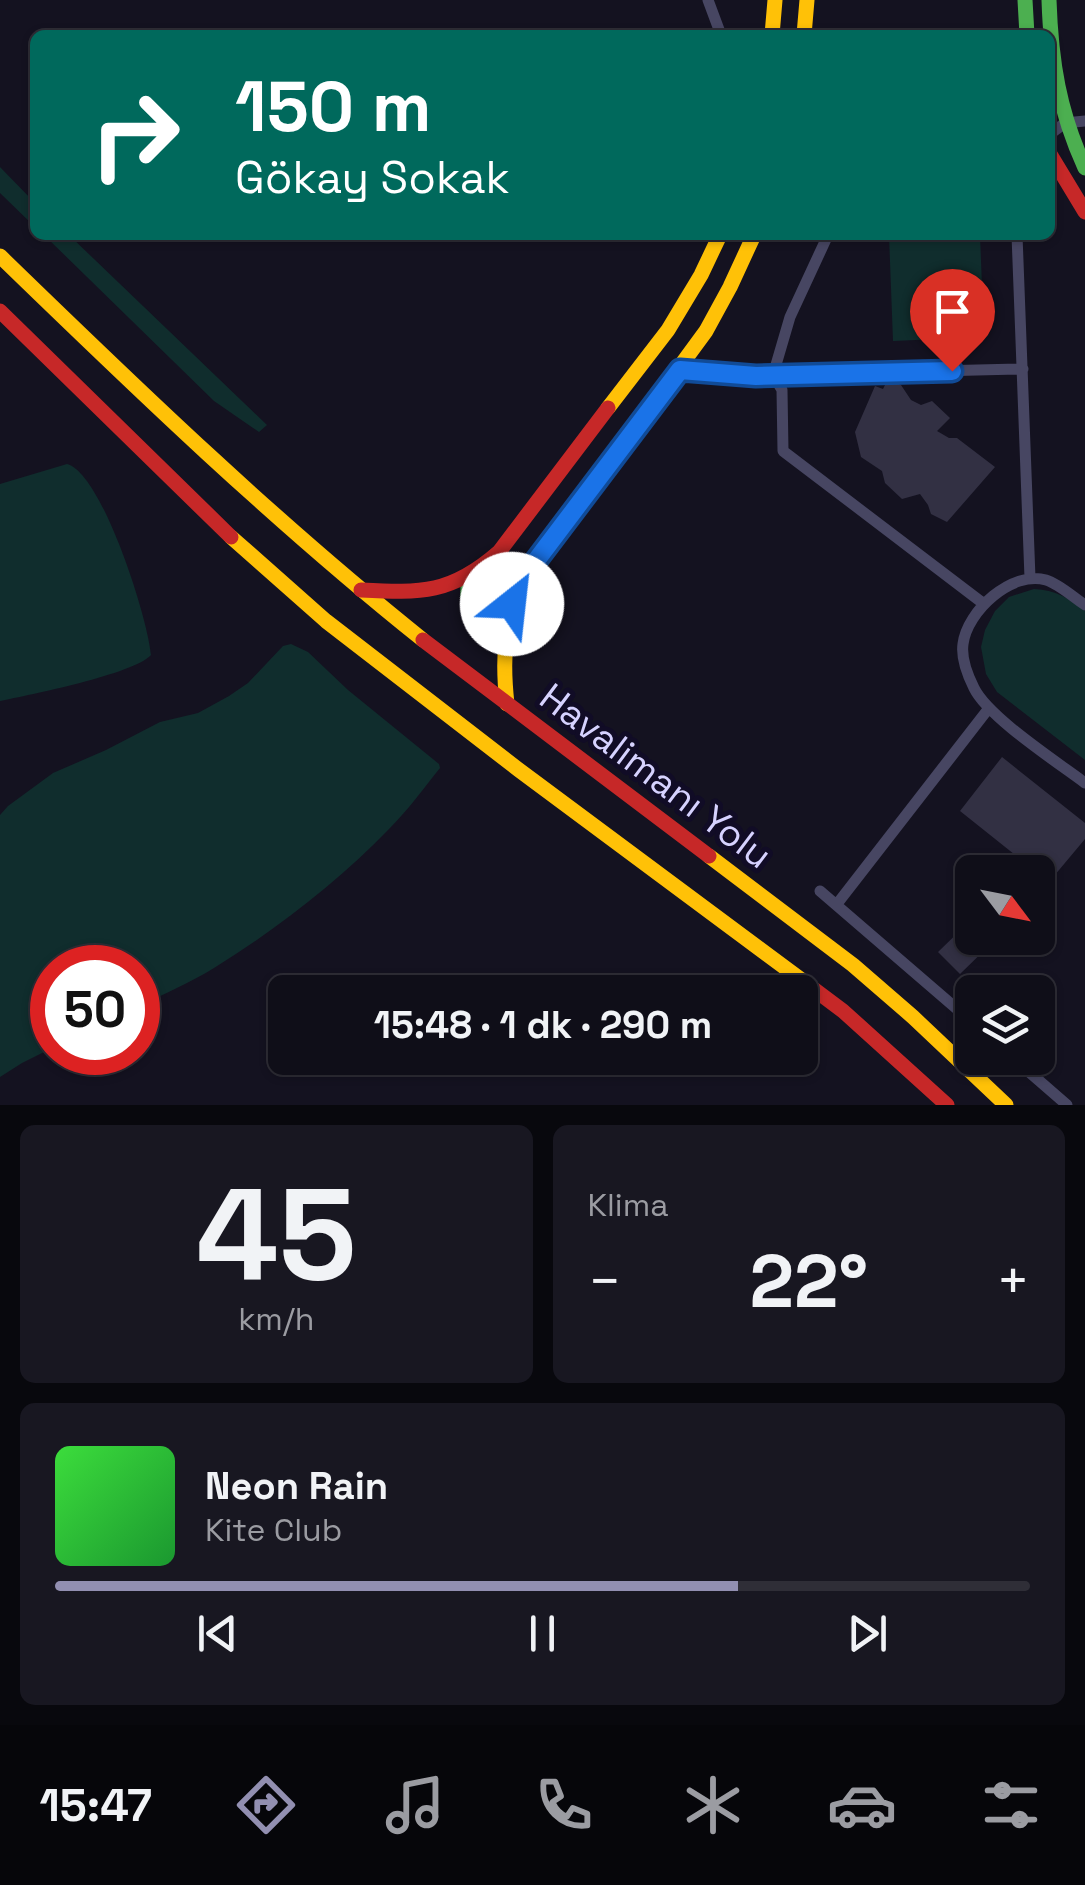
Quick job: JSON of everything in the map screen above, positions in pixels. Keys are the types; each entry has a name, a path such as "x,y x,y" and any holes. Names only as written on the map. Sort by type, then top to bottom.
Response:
{"main road":[{"path":"772,30 774,0"},
{"path":"804,30 806,0"},
{"path":"1025,0 1028,30"},
{"path":"1049,0 1050,30"},
{"path":"1056,129 1085,168"},
{"path":"1055,162 1085,212"},
{"path":"361,590 442,588 469,577 499,552 655,348 689,296 717,240"},
{"path":"507,704 502,653 506,619 529,570 680,370 720,307 752,240"},
{"name":"Havalimanı Yolu","path":"0,256 172,423 296,536 452,663 854,965 1006,1105"},
{"name":"Havalimanı Yolu","path":"0,311 150,460 326,621 518,770 843,1010 947,1105"},
{"path":"469,577 468,603 473,610 490,615 512,604"}],"street":[{"path":"708,0 718,30"},
{"path":"1056,129 1085,121"},
{"path":"826,240 790,317 773,375 782,390 783,450 984,604"},
{"path":"1017,240 1030,578"},
{"path":"680,370 773,375 1023,369"},
{"path":"1085,604 1048,580 1030,578 1010,585 984,604 962,646 976,691 989,708 1085,783"},
{"path":"837,904 989,708"},
{"path":"820,892 955,1007"},
{"path":"1032,1075 1067,1105"}],"green space":[{"path":"0,167 30,198 30,222 0,193"},
{"path":"49,240 74,240 267,425 259,432 214,401"},
{"path":"889,240 980,240 984,337 893,341"},
{"path":"67,464 81,473 108,519 142,611 151,655 103,676 0,701 0,484"},
{"path":"1034,589 1061,596 1085,611 1085,760 997,692 986,674 981,647 995,611 1009,597"},
{"path":"291,644 308,652 440,768 397,821 329,885 214,968 160,996 160,945 30,945 30,1059 0,1077 0,815 53,773 160,722 198,713 229,696 248,683 283,646"}],"building":[{"path":"888,379 901,385 911,400 921,405 932,401 950,418 937,431 957,438 995,467 947,522 931,514 920,494 902,499 885,483 882,471 861,457 855,432 875,386 883,389"},
{"path":"1002,757 1085,823 1085,839 1055,875 1055,855 1015,855 960,811"},
{"path":"955,936 955,955 980,955 960,974 938,952"}],"traffic: fast":[{"path":"1025,0 1027,30"},
{"path":"1049,0 1051,30"},
{"path":"1055,65 1069,126 1085,168"},
{"path":"469,577 469,601 476,613 491,613 512,604"}],"traffic: slow":[{"path":"772,30 775,0"},
{"path":"804,30 807,0"},
{"path":"608,408 668,330 718,240"},
{"path":"507,704 506,640 524,579 706,331 752,240"},
{"path":"0,256 259,501 423,640"},
{"path":"231,537 326,621 795,975"},
{"path":"709,856 853,965 1006,1105"}],"traffic: jam":[{"path":"1055,162 1085,212"},
{"path":"0,311 231,537"},
{"path":"361,590 435,588 482,566 499,552 608,408"},
{"path":"423,640 709,856"},
{"path":"818,992 947,1105"}],"route":[{"path":"512,604 529,570 680,370 756,376 952,371"}]}
